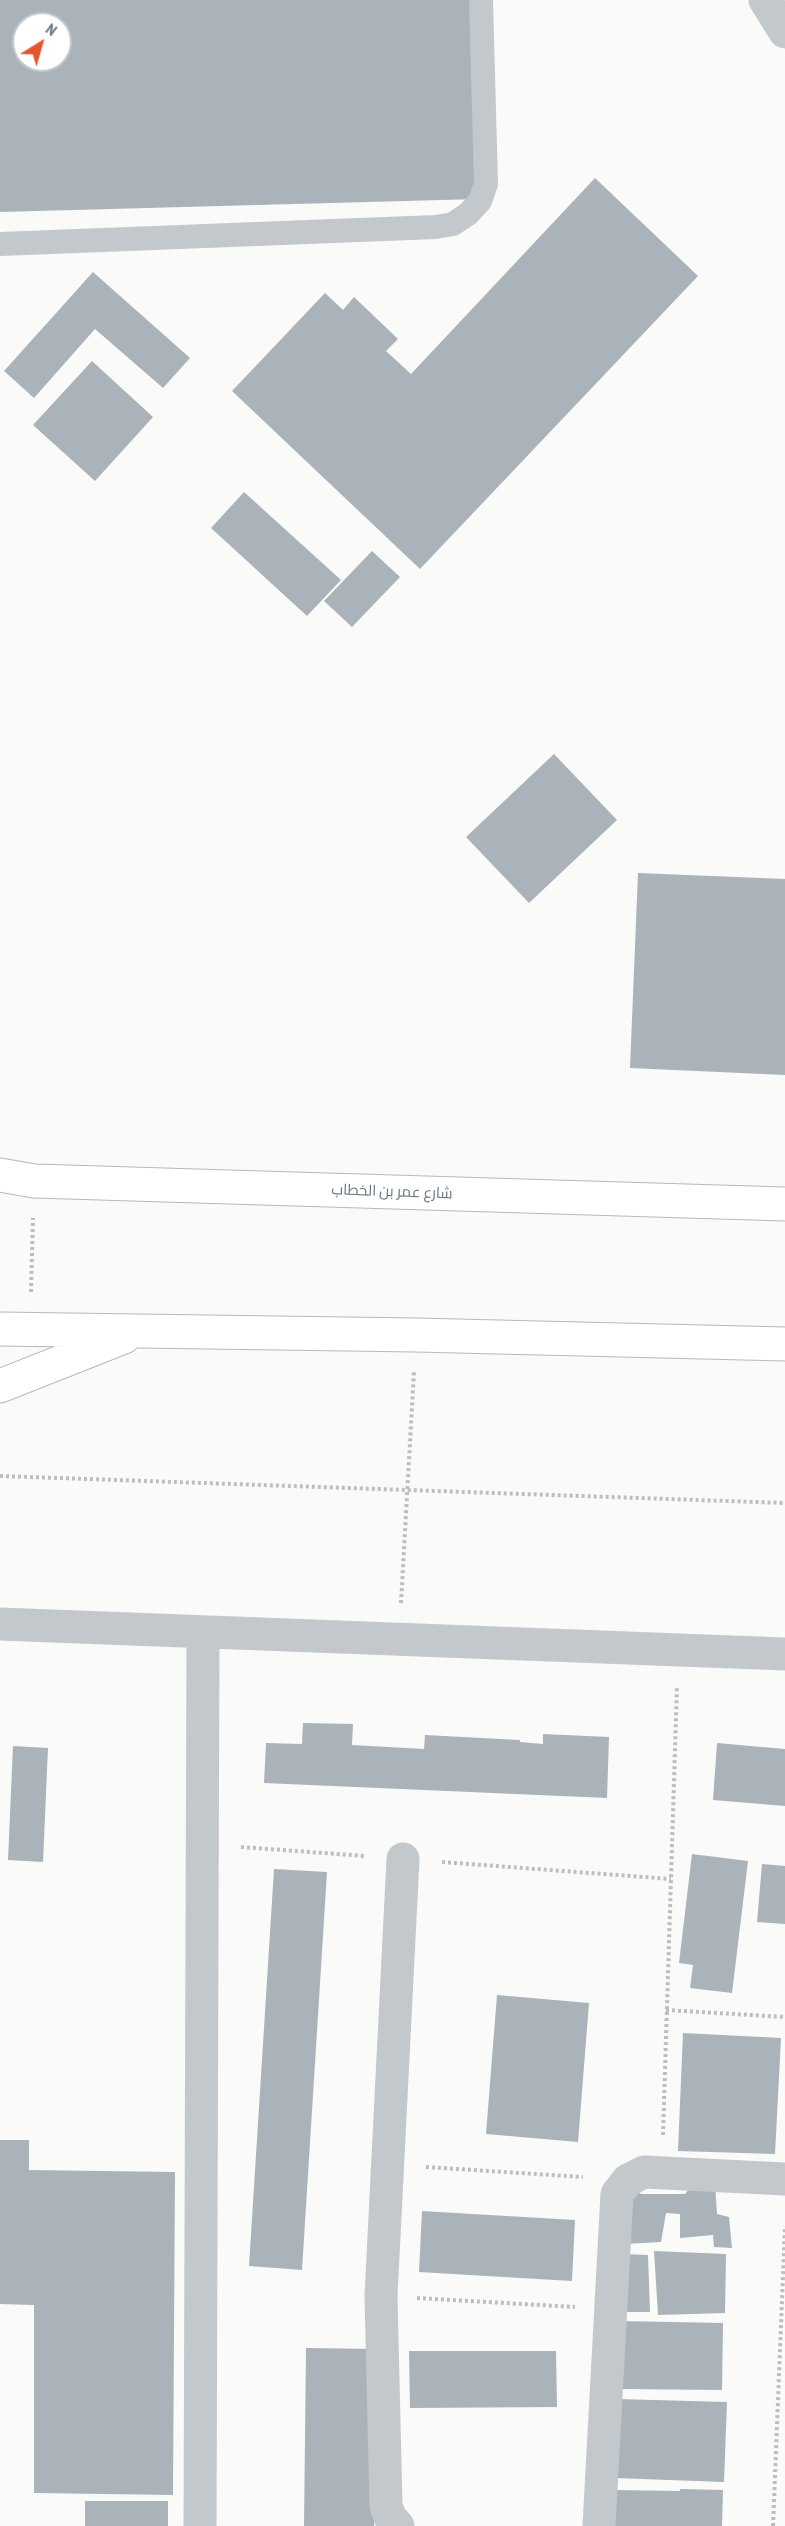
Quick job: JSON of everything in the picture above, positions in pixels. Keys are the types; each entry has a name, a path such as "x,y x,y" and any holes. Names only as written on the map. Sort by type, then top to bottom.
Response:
{"street":[{"path":"765,0 785,32"},
{"name":"شارع عمر بن الخطاب","path":"0,1175 34,1181 785,1204"},
{"path":"15,1330 416,1335 785,1344"},
{"path":"0,1386 138,1332"},
{"path":"0,1624 785,1654"},
{"path":"200,2526 203,1632"},
{"path":"398,2526 390,2517 386,2506 381,2296 403,1859"},
{"path":"598,2526 617,2194 628,2180 644,2172 662,2171 785,2179"}],"lane":[{"path":"0,244 436,227 453,224 468,214 480,201 486,184 481,0"}],"path":[{"path":"15,1330 34,1181"},
{"path":"399,1640 416,1335"},
{"path":"0,1476 785,1503"},
{"path":"662,2171 678,1650"},
{"path":"666,2010 785,2017"},
{"path":"388,2165 628,2180"},
{"path":"773,2526 785,2226"},
{"path":"381,2296 611,2309"}],"building":[{"path":"0,0 472,0 478,199 0,212"},
{"path":"595,178 698,276 420,569 232,391 325,293 343,310 354,297 398,339 386,351 411,374"},
{"path":"93,272 190,358 163,388 95,329 34,398 4,371"},
{"path":"92,361 153,417 95,481 33,425"},
{"path":"244,492 341,580 307,616 211,528"},
{"path":"372,551 400,577 352,627 324,601"},
{"path":"554,754 617,820 529,903 466,837"},
{"path":"638,873 785,879 785,1075 630,1068"},
{"path":"303,1723 353,1724 352,1745 424,1749 425,1735 520,1740 520,1742 543,1744 543,1734 609,1737 607,1798 264,1783 266,1743 302,1744"},
{"path":"717,1743 785,1749 785,1806 713,1800"},
{"path":"13,1746 48,1748 43,1862 8,1860"},
{"path":"692,1854 748,1861 732,1993 690,1988 693,1965 679,1963"},
{"path":"762,1864 785,1866 785,1924 757,1922"},
{"path":"274,1869 327,1872 302,2270 249,2266"},
{"path":"497,1995 589,2003 578,2142 486,2134"},
{"path":"683,2033 781,2038 775,2154 678,2151"},
{"path":"0,2140 29,2140 29,2170 175,2172 173,2495 34,2493 34,2305 0,2304"},
{"path":"695,2182 715,2183 717,2214 729,2217 732,2248 714,2247 713,2235 680,2238 680,2214 666,2213 661,2242 625,2244 632,2188 641,2194 685,2194"},
{"path":"422,2211 575,2220 572,2281 419,2272"},
{"path":"654,2251 726,2254 725,2313 658,2315"},
{"path":"621,2254 648,2255 650,2312 623,2312"},
{"path":"620,2321 723,2323 722,2390 619,2389"},
{"path":"306,2348 376,2349 374,2526 304,2526"},
{"path":"409,2351 556,2351 557,2407 410,2408"},
{"path":"617,2399 727,2402 724,2482 614,2478"},
{"path":"680,2489 723,2490 722,2526 614,2526 615,2490 680,2491"},
{"path":"85,2501 168,2501 168,2526 85,2526"}]}
